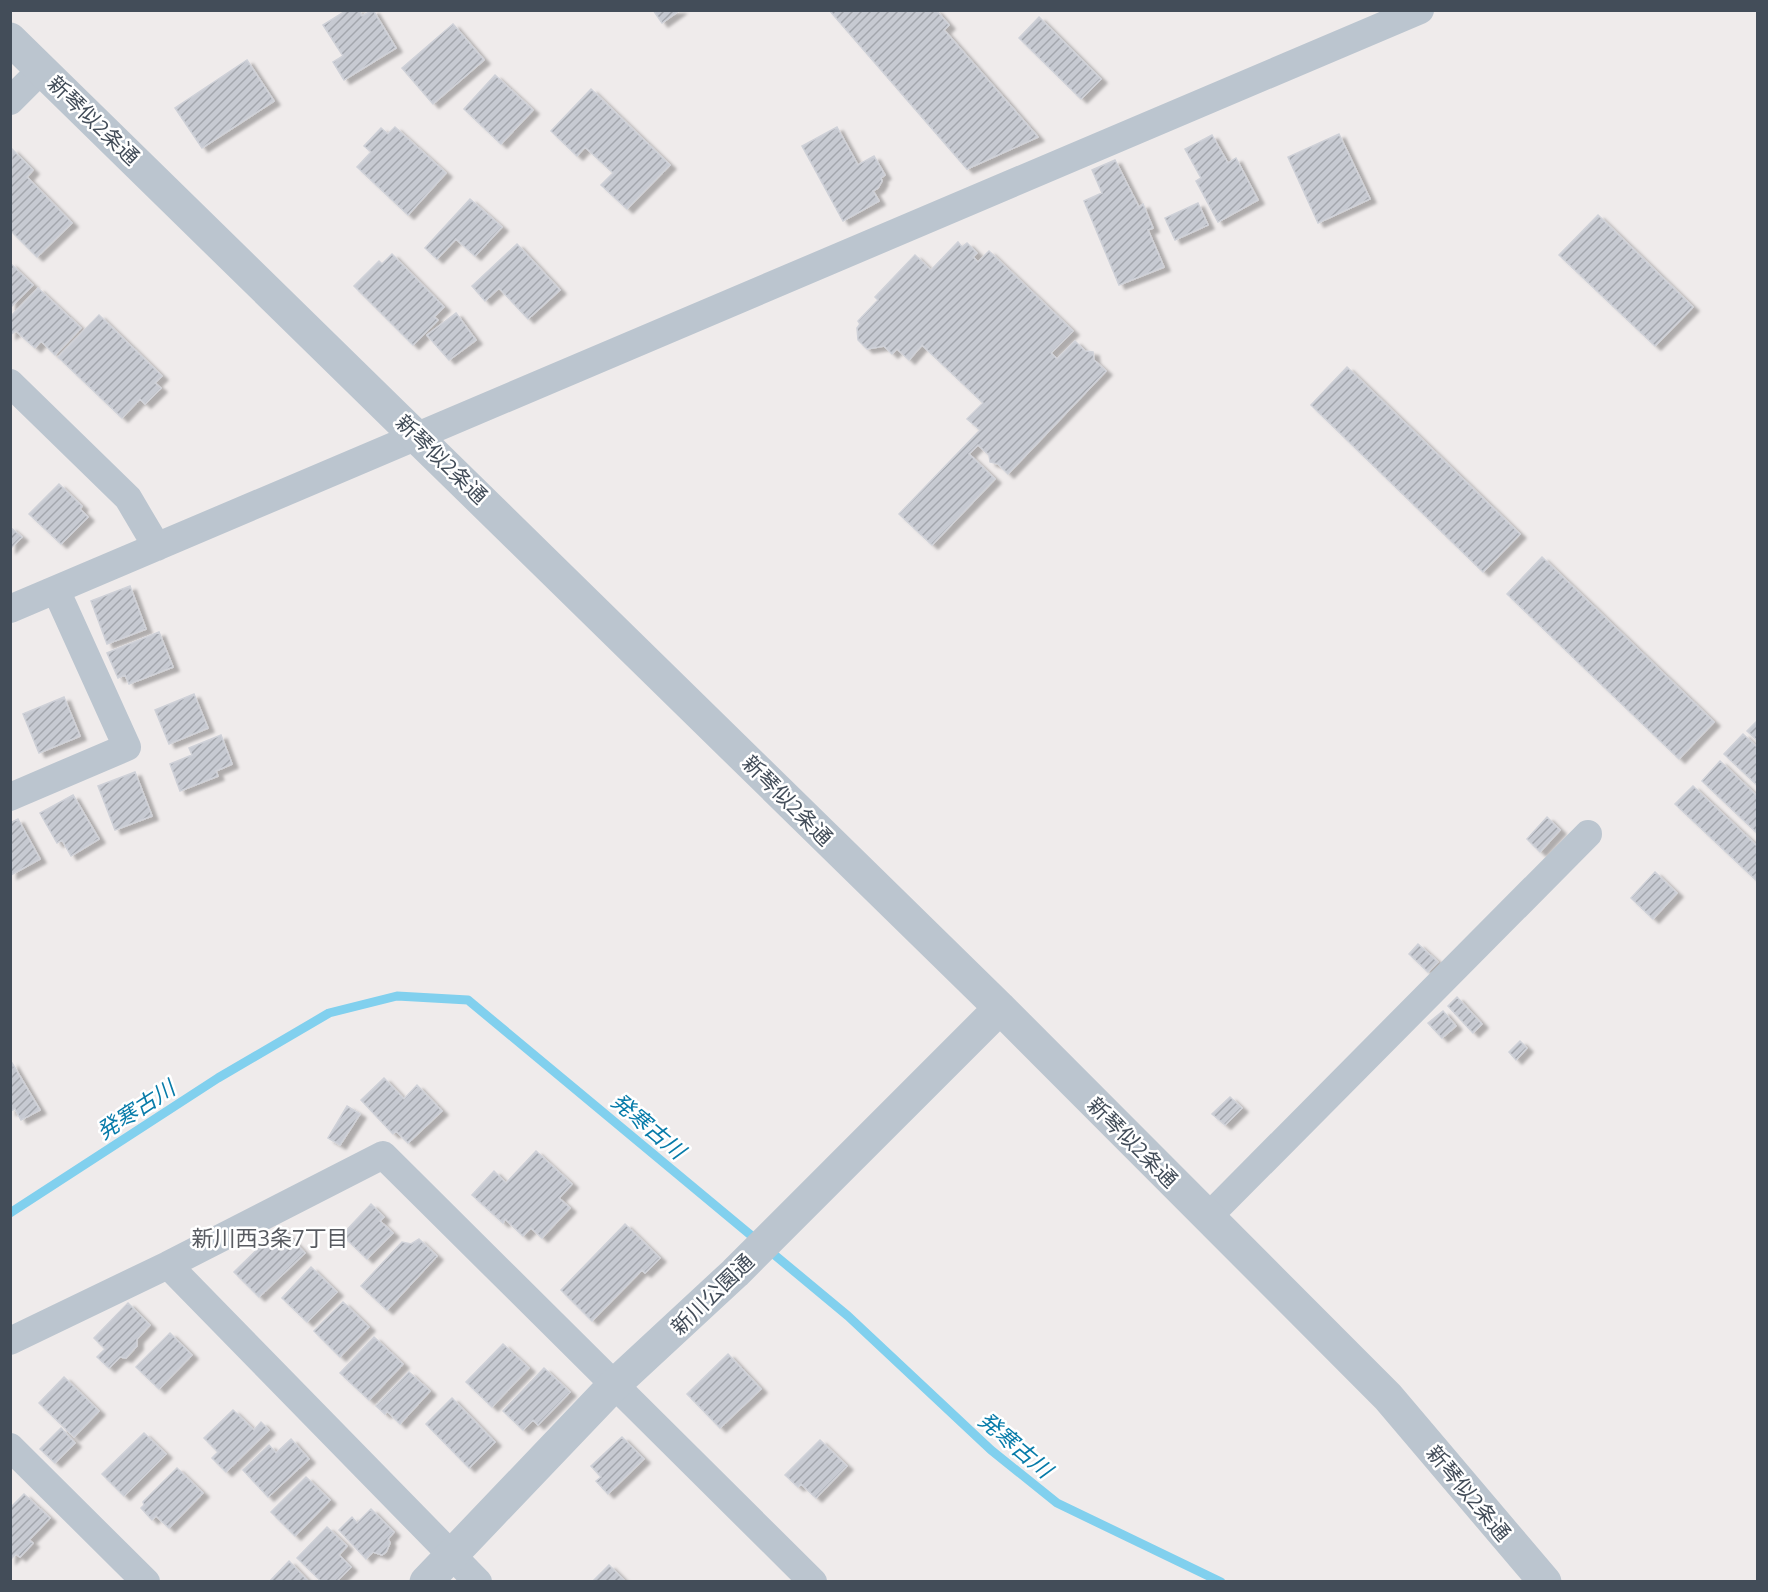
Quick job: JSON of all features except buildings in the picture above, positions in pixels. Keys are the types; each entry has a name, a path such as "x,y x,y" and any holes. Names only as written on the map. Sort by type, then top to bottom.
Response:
{"street":[{"path":"10,609 1420,10"},
{"name":"新琴似2条通","path":"10,39 1000,1008 1388,1397 1545,1581"},
{"path":"10,101 42,69"},
{"path":"10,383 128,498 158,547"},
{"path":"10,797 127,747 56,590"},
{"path":"1208,1217 1588,834"},
{"name":"新川公園通","path":"426,1581 613,1386 735,1273 1000,1008"},
{"path":"10,1341 168,1265 383,1155 613,1386 813,1581"},
{"path":"168,1265 478,1581"},
{"path":"10,1447 146,1581"}],"waterway":[{"name":"発寒古川","path":"10,1213 218,1078 329,1013 397,996 468,1000 848,1316 991,1450 1057,1503 1221,1582"}],"district":[{"name":"新川西3条7丁目","path":"270,1237"}]}
